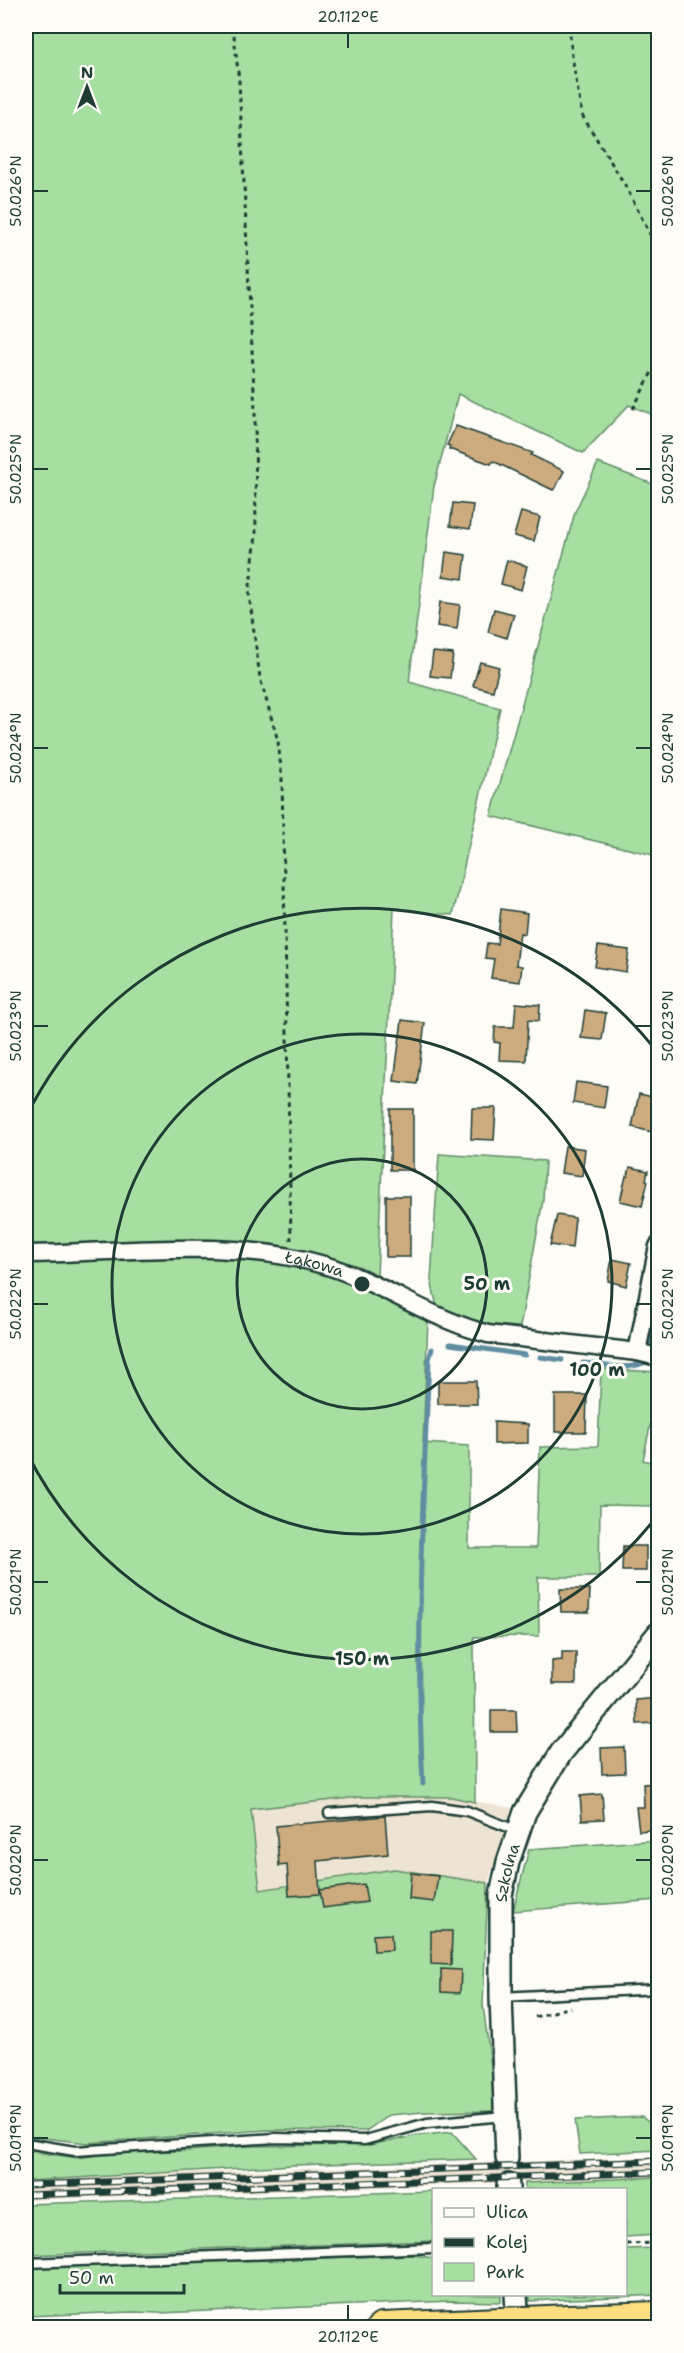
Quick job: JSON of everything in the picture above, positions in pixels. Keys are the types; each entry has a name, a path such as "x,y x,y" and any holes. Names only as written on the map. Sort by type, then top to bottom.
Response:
{"highway":[{"path":"382,2328 658,2317"}],"street":[{"path":"637,1352 658,1246"},
{"name":"Łąkowa","path":"26,1254 127,1249 200,1249 234,1250 291,1258 322,1265 356,1277 455,1324 473,1330 637,1352 658,1357"},
{"name":"Szkolna","path":"507,2158 501,1997 501,1895 508,1862 518,1831 534,1796 561,1753 658,1634"},
{"path":"516,2296 518,2328"}],"lane":[{"path":"328,1813 432,1806 467,1811 518,1831"},
{"path":"501,1997 658,1989"},
{"path":"26,2143 75,2151 276,2138 364,2140 427,2123 505,2116"},
{"path":"26,2263 432,2248"}],"path":[{"path":"233,26 239,81 255,411 256,535 249,594 260,678 278,741 282,779 291,1258"},
{"path":"569,26 582,115 625,185 658,250"},
{"path":"633,409 655,366 658,349"},
{"path":"627,2244 658,2243"}],"shaded area":[{"path":"360,1797 451,1797 512,1808 488,1883 394,1869 260,1890 251,1809"},
{"path":"658,2157 658,2177 26,2200 26,2178"}],"green space":[{"path":"26,26 658,26 658,417 629,405 583,453 458,394 434,486 409,682 500,708 453,915 394,909 377,1275 361,1267 328,1257 342,1281 428,1319 423,1443 469,1446 469,1548 536,1548 540,1447 598,1446 601,1369 658,1372 658,1388 643,1460 658,1464 658,1506 600,1505 599,1577 538,1577 539,1636 474,1637 475,1802 451,1797 360,1797 251,1809 260,1890 394,1869 488,1883 483,2005 497,2111 389,2115 366,2131 267,2130 88,2143 26,2136"},
{"path":"598,463 658,486 658,856 491,816 575,512"},
{"path":"439,1154 545,1161 543,1200 520,1327 479,1324 437,1307 431,1280"},
{"path":"658,1840 658,1900 513,1911 529,1849"},
{"path":"642,2117 658,2130 658,2150 580,2154 575,2120"},
{"path":"452,2132 476,2159 294,2165 26,2181 26,2151 79,2158 116,2152 187,2151 249,2146 369,2145"},
{"path":"658,2177 658,2235 627,2237 627,2188 525,2188 525,2183"},
{"path":"432,2191 432,2241 26,2255 26,2204"},
{"path":"658,2248 658,2295 530,2301 530,2296 627,2296 627,2249"},
{"path":"413,2255 432,2258 432,2296 501,2296 501,2302 451,2301 26,2316 26,2268"}],"building":[{"path":"456,426 533,453 531,455 564,471 556,487 553,490 493,461 491,464 449,449 450,446 447,445"},
{"path":"453,503 473,505 470,529 450,526"},
{"path":"521,512 540,517 534,541 514,536"},
{"path":"446,552 466,555 463,579 443,576"},
{"path":"507,560 527,566 521,590 501,584"},
{"path":"440,602 460,605 457,629 437,626"},
{"path":"494,609 514,614 507,638 488,632"},
{"path":"433,652 453,654 450,678 430,676"},
{"path":"480,662 499,667 493,691 473,686"},
{"path":"501,909 527,913 525,934 520,933 516,965 522,966 520,982 491,978 494,959 485,958 487,943 497,944"},
{"path":"598,946 629,950 626,972 595,967"},
{"path":"516,1003 540,1005 539,1021 528,1020 526,1061 499,1060 500,1043 494,1042 495,1027 514,1027"},
{"path":"585,1010 606,1013 602,1040 581,1038"},
{"path":"402,1020 425,1023 417,1084 394,1081"},
{"path":"576,1082 607,1086 604,1108 573,1103"},
{"path":"639,1094 658,1098 652,1132 632,1127"},
{"path":"472,1108 496,1108 494,1140 471,1139"},
{"path":"390,1109 413,1109 413,1170 390,1170"},
{"path":"565,1146 585,1149 582,1176 561,1173"},
{"path":"630,1167 648,1171 642,1206 620,1201"},
{"path":"386,1196 410,1196 410,1257 386,1257"},
{"path":"557,1215 575,1218 572,1248 550,1245"},
{"path":"612,1259 631,1263 626,1286 608,1281"},
{"path":"438,1381 476,1381 477,1404 438,1404"},
{"path":"555,1395 587,1395 586,1432 555,1432"},
{"path":"494,1422 528,1424 528,1443 494,1444"},
{"path":"623,1546 646,1546 646,1571 622,1571"},
{"path":"560,1589 590,1589 589,1612 561,1612"},
{"path":"562,1652 576,1652 576,1684 552,1684 552,1661 562,1660"},
{"path":"658,1698 658,1723 637,1724 636,1700"},
{"path":"491,1710 516,1710 517,1732 491,1732"},
{"path":"624,1747 625,1773 602,1774 601,1748"},
{"path":"658,1783 658,1829 639,1831 636,1807 644,1807 643,1784"},
{"path":"602,1794 604,1819 582,1820 580,1796"},
{"path":"385,1816 388,1854 318,1861 320,1894 289,1896 287,1865 279,1866 276,1826"},
{"path":"411,1873 438,1876 434,1902 409,1899"},
{"path":"364,1884 367,1902 323,1908 320,1890"},
{"path":"431,1931 452,1931 451,1965 431,1964"},
{"path":"391,1934 392,1950 374,1951 373,1935"},
{"path":"441,1969 461,1970 460,1993 441,1992"}],"waterway":[{"path":"650,1342 658,1305"},
{"path":"450,1344 525,1355"},
{"path":"423,1784 420,1678 421,1571 429,1359 432,1349"},
{"path":"540,1357 562,1360"},
{"path":"583,1363 621,1367 643,1363"}],"railway":[{"path":"26,2185 658,2161"},
{"path":"26,2195 658,2172"}]}
